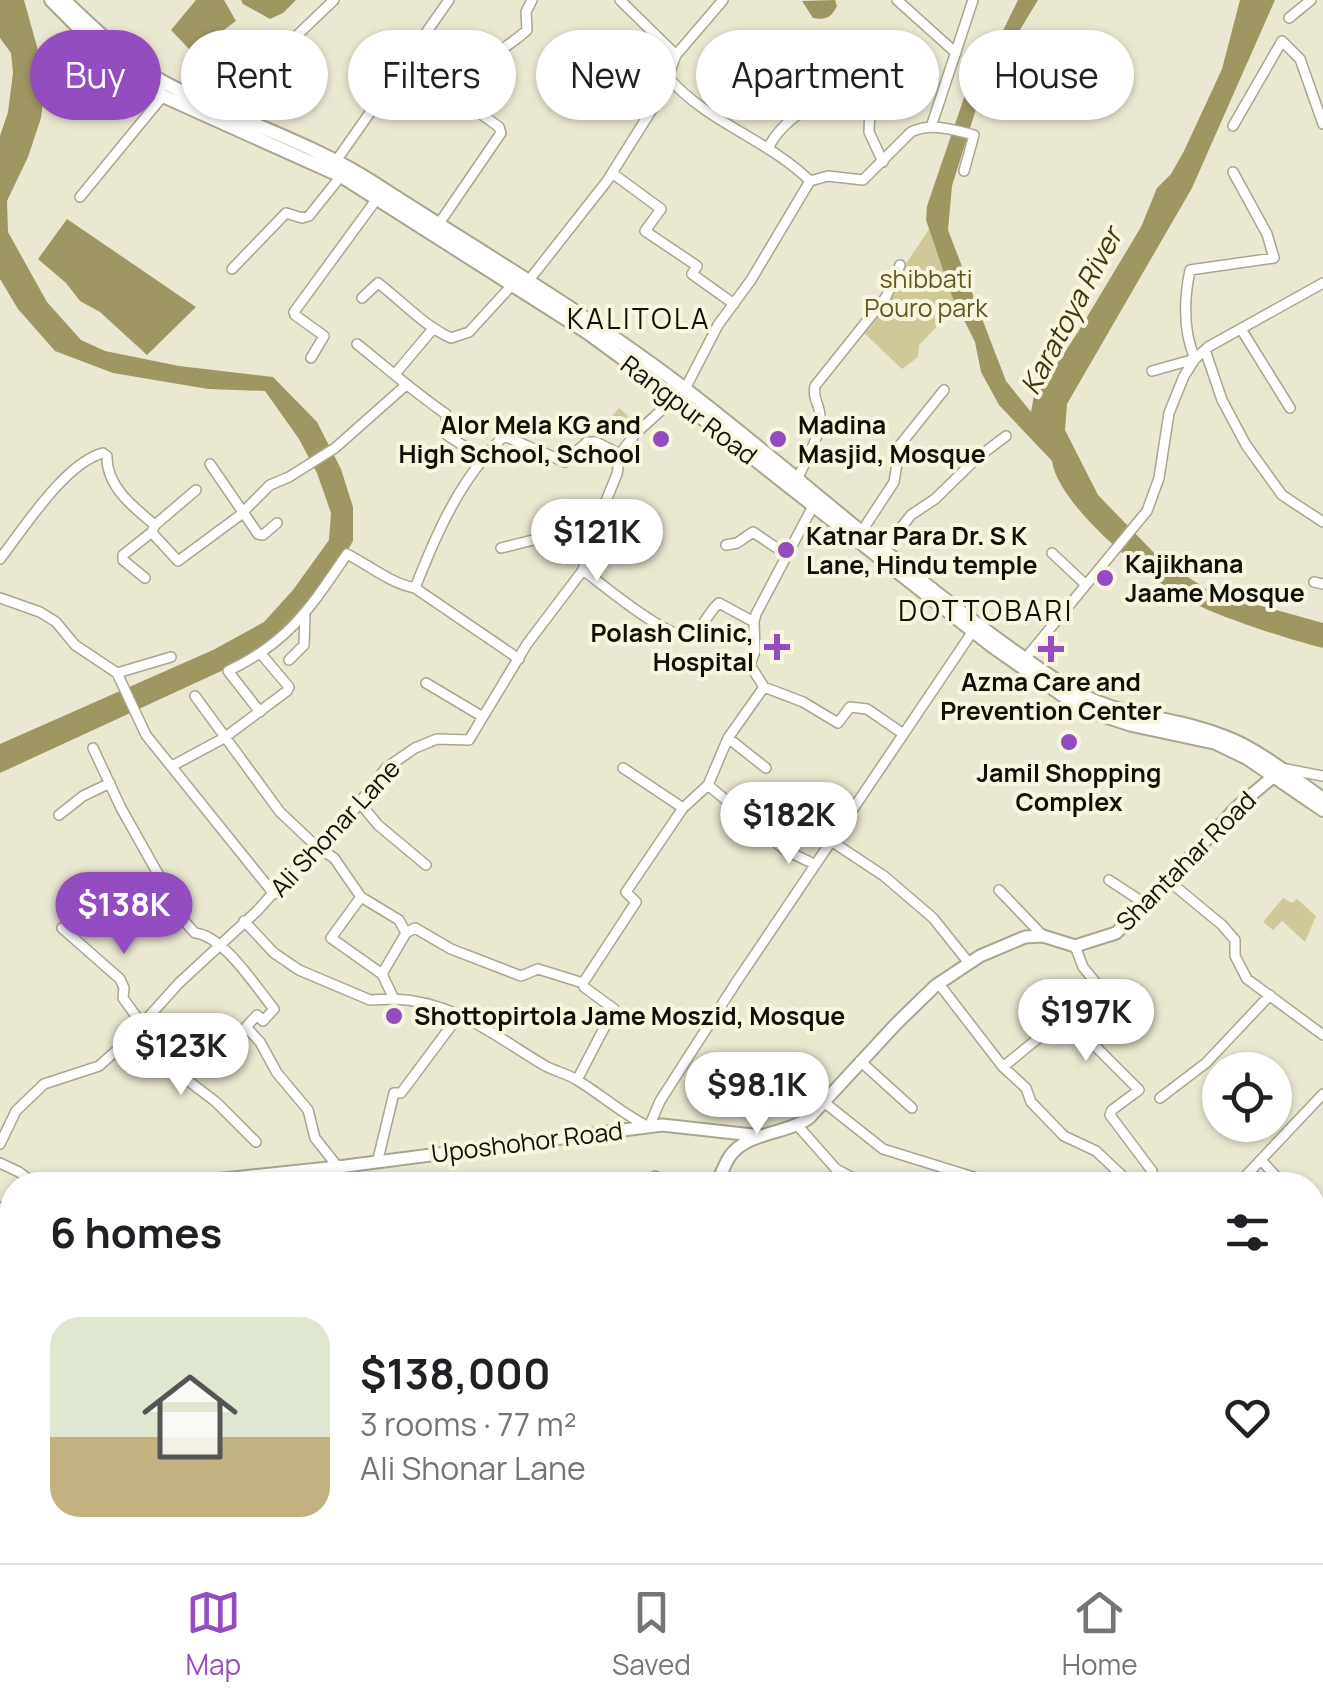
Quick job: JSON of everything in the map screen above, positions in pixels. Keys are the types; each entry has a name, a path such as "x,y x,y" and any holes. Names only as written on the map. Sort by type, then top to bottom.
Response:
{"highway":[{"name":"Rangpur Road","path":"57,1 167,84 181,90"},
{"name":"Rangpur Road","path":"57,1 84,34 163,96 341,176 521,285"},
{"name":"Rangpur Road","path":"248,120 336,160 438,225 681,394 798,478 976,627"},
{"name":"Rangpur Road","path":"681,394 813,506 1095,713 1216,743 1323,799"},
{"name":"Rangpur Road","path":"1276,772 1323,810"}],"main road":[{"name":"Shantahar Road","path":"1075,946 1116,933 1276,772"},
{"path":"732,1153 762,1136 798,1126 826,1103 860,1061 939,984 969,963 1025,937 1043,936 1075,946"},
{"name":"Uposhohor Road","path":"303,1172 662,1125 762,1136"},
{"path":"722,1172 736,1139 729,1132"}],"street":[{"path":"303,30 334,0"},
{"path":"336,160 449,0"},
{"path":"438,225 500,133 499,127 470,106 467,92 485,62 527,30 526,12 532,0"},
{"path":"620,0 651,30"},
{"path":"676,55 723,0"},
{"path":"897,0 956,53"},
{"path":"932,127 973,0"},
{"path":"1290,18 1311,0"},
{"path":"1233,126 1282,41 1300,58 1323,124"},
{"path":"676,84 707,110 784,158 810,181"},
{"path":"80,196 163,96"},
{"path":"362,298 378,283 432,330 460,337 521,285 612,174 646,120"},
{"path":"768,149 791,120"},
{"path":"870,120 869,132 883,162"},
{"path":"426,683 483,718 584,570 586,552 617,474 620,454 663,406 681,394 718,325 810,181 828,176 863,180 911,132 932,127 974,135 964,171"},
{"path":"1195,359 1189,345 1184,295 1190,270 1274,258 1268,234 1234,172"},
{"path":"612,174 661,208 646,231 696,266 692,274 734,304"},
{"path":"232,269 286,213 309,216 341,176"},
{"path":"311,358 324,336 294,312 376,200"},
{"path":"798,478 821,415 813,397 816,386 886,297 900,265"},
{"path":"1022,662 1147,511 1159,478 1169,413 1195,359 1323,283"},
{"path":"1241,329 1290,408"},
{"path":"396,374 432,330"},
{"path":"357,344 396,374 405,386 446,414 446,435 482,458"},
{"path":"1205,350 1222,400 1246,445 1282,496 1323,522"},
{"path":"1152,371 1195,359"},
{"path":"0,559 72,472 92,456 103,453 108,456 107,470 114,485 178,561 260,499 270,485 334,448 405,386"},
{"path":"862,531 894,482 900,445 944,390"},
{"path":"415,588 440,523 482,458 504,436 565,462 587,442 596,442 620,454"},
{"path":"885,548 910,515 935,500 977,458 1006,436"},
{"path":"210,464 261,536 276,523"},
{"path":"145,578 122,560 123,555 196,490"},
{"path":"813,506 754,622 755,651 750,665 764,687 803,702 838,723 850,707 867,708 902,733"},
{"path":"726,545 753,532 787,554"},
{"path":"501,548 545,537 568,551 586,552"},
{"path":"1052,553 1086,584"},
{"path":"260,712 228,671 262,655 305,615 347,554 398,584 415,588 520,659"},
{"path":"584,570 662,628 674,632 693,634 719,603 754,622"},
{"path":"0,598 56,622 75,645 116,674 146,734 274,894"},
{"path":"290,660 304,644 305,615"},
{"path":"244,922 274,953 299,970 370,1000 394,999 460,1014 496,1032 546,1067 577,1080 626,1116 649,1127 660,1100 814,864 976,627"},
{"path":"172,766 224,738 289,687 262,655"},
{"path":"116,674 171,657"},
{"path":"583,983 636,902 626,892 683,808 708,786 728,738 764,687"},
{"path":"195,696 280,812 334,858 361,897 399,920 406,933"},
{"name":"Ali Shonar Lane","path":"0,1144 25,1100 58,1078 99,1066 344,823 386,768 415,748 448,737 469,740 483,718"},
{"path":"728,738 766,768"},
{"path":"93,748 121,808 185,922 194,933 208,934 220,944 274,1009 263,1021 257,1015 246,1027 308,1110 315,1138 336,1172"},
{"path":"623,768 683,808"},
{"path":"1276,772 1323,776"},
{"path":"59,816 83,796 110,782"},
{"path":"708,786 785,850 814,864"},
{"path":"360,802 378,825 426,865"},
{"path":"831,841 884,876 933,918 969,963"},
{"path":"1109,880 1147,905"},
{"path":"1170,882 1222,925 1234,940 1234,956 1247,979 1323,1035"},
{"path":"999,890 1043,936"},
{"path":"361,897 332,938 382,974 394,999"},
{"path":"62,928 120,980 123,998 153,1054 216,1102 256,1142"},
{"path":"382,974 406,933 414,928 452,950 522,976 538,969 583,983 614,1009 577,1080"},
{"path":"1003,1067 1070,1012 1096,983 1082,967 1075,946"},
{"path":"939,984 1003,1067 1026,1088 1031,1102 1064,1136 1096,1150 1119,1172"},
{"path":"1160,1098 1206,1063 1270,995"},
{"path":"1070,1012 1089,1040 1138,1090 1110,1114 1152,1172"},
{"path":"378,1160 394,1093 401,1094 460,1014"},
{"path":"860,1061 912,1108"},
{"path":"1249,1172 1323,1094"},
{"path":"826,1103 883,1150 956,1172"},
{"path":"798,1126 842,1172"},
{"path":"1261,1160 1272,1172"}],"green space":[{"name":"shibbati Pouro park","path":"932,225 962,301 919,345 918,357 902,369 860,329 894,289"},
{"path":"619,408 640,426 627,440 606,423"},
{"path":"1283,898 1292,903 1297,899 1316,916 1305,942 1282,921 1273,930 1263,922"}],"shaded area":[{"path":"0,0 24,0 32,30 30,120 40,120 7,201 8,232 47,302 81,340 105,351 179,366 273,377 317,422 341,469 353,507 353,541 336,570 286,628 243,661 0,773 0,744 213,650 264,622 329,540 331,513 317,473 299,439 265,391 208,389 113,373 55,351 18,309 0,279 0,136 13,73 11,53 0,38"},
{"path":"196,0 224,0 236,21 224,30 181,30 181,41 171,30"},
{"path":"241,0 296,0 270,19"},
{"path":"835,0 833,13 821,19 813,18 802,1"},
{"path":"1018,0 1038,0 1020,30 1003,30"},
{"path":"1240,0 1275,0 1192,188 1067,404 1065,430 1098,495 1160,559 1211,592 1323,623 1323,648 1198,605 1127,557 1086,518 1058,479 1052,461 999,405 981,372 975,342 952,296 926,220 927,206 959,112 959,120 973,120 952,186 948,230 1006,381 1031,412 1035,390 1047,379 1078,332 1141,227 1157,188 1171,174 1184,151 1222,69"},
{"path":"67,219 196,307 147,355 100,312 80,301 38,259"}],"place":[{"name":"Alor Mela KG and High School, School","path":"661,439"},
{"name":"Madina Masjid, Mosque","path":"778,439"},
{"name":"Katnar Para Dr. S K Lane, Hindu temple","path":"786,550"},
{"name":"Kajikhana Jaame Mosque","path":"1105,578"},
{"name":"Polash Clinic, Hospital","path":"777,647"},
{"name":"Azma Care and Prevention Center","path":"1051,649"},
{"name":"Jamil Shopping Complex","path":"1069,742"},
{"name":"Shottopirtola Jame Moszid, Mosque","path":"394,1016"}],"district":[{"name":"KALITOLA","path":"639,319"},
{"name":"DOTTOBARI","path":"986,611"}],"water label":[{"name":"Karatoya River","path":"1071,311"}]}
